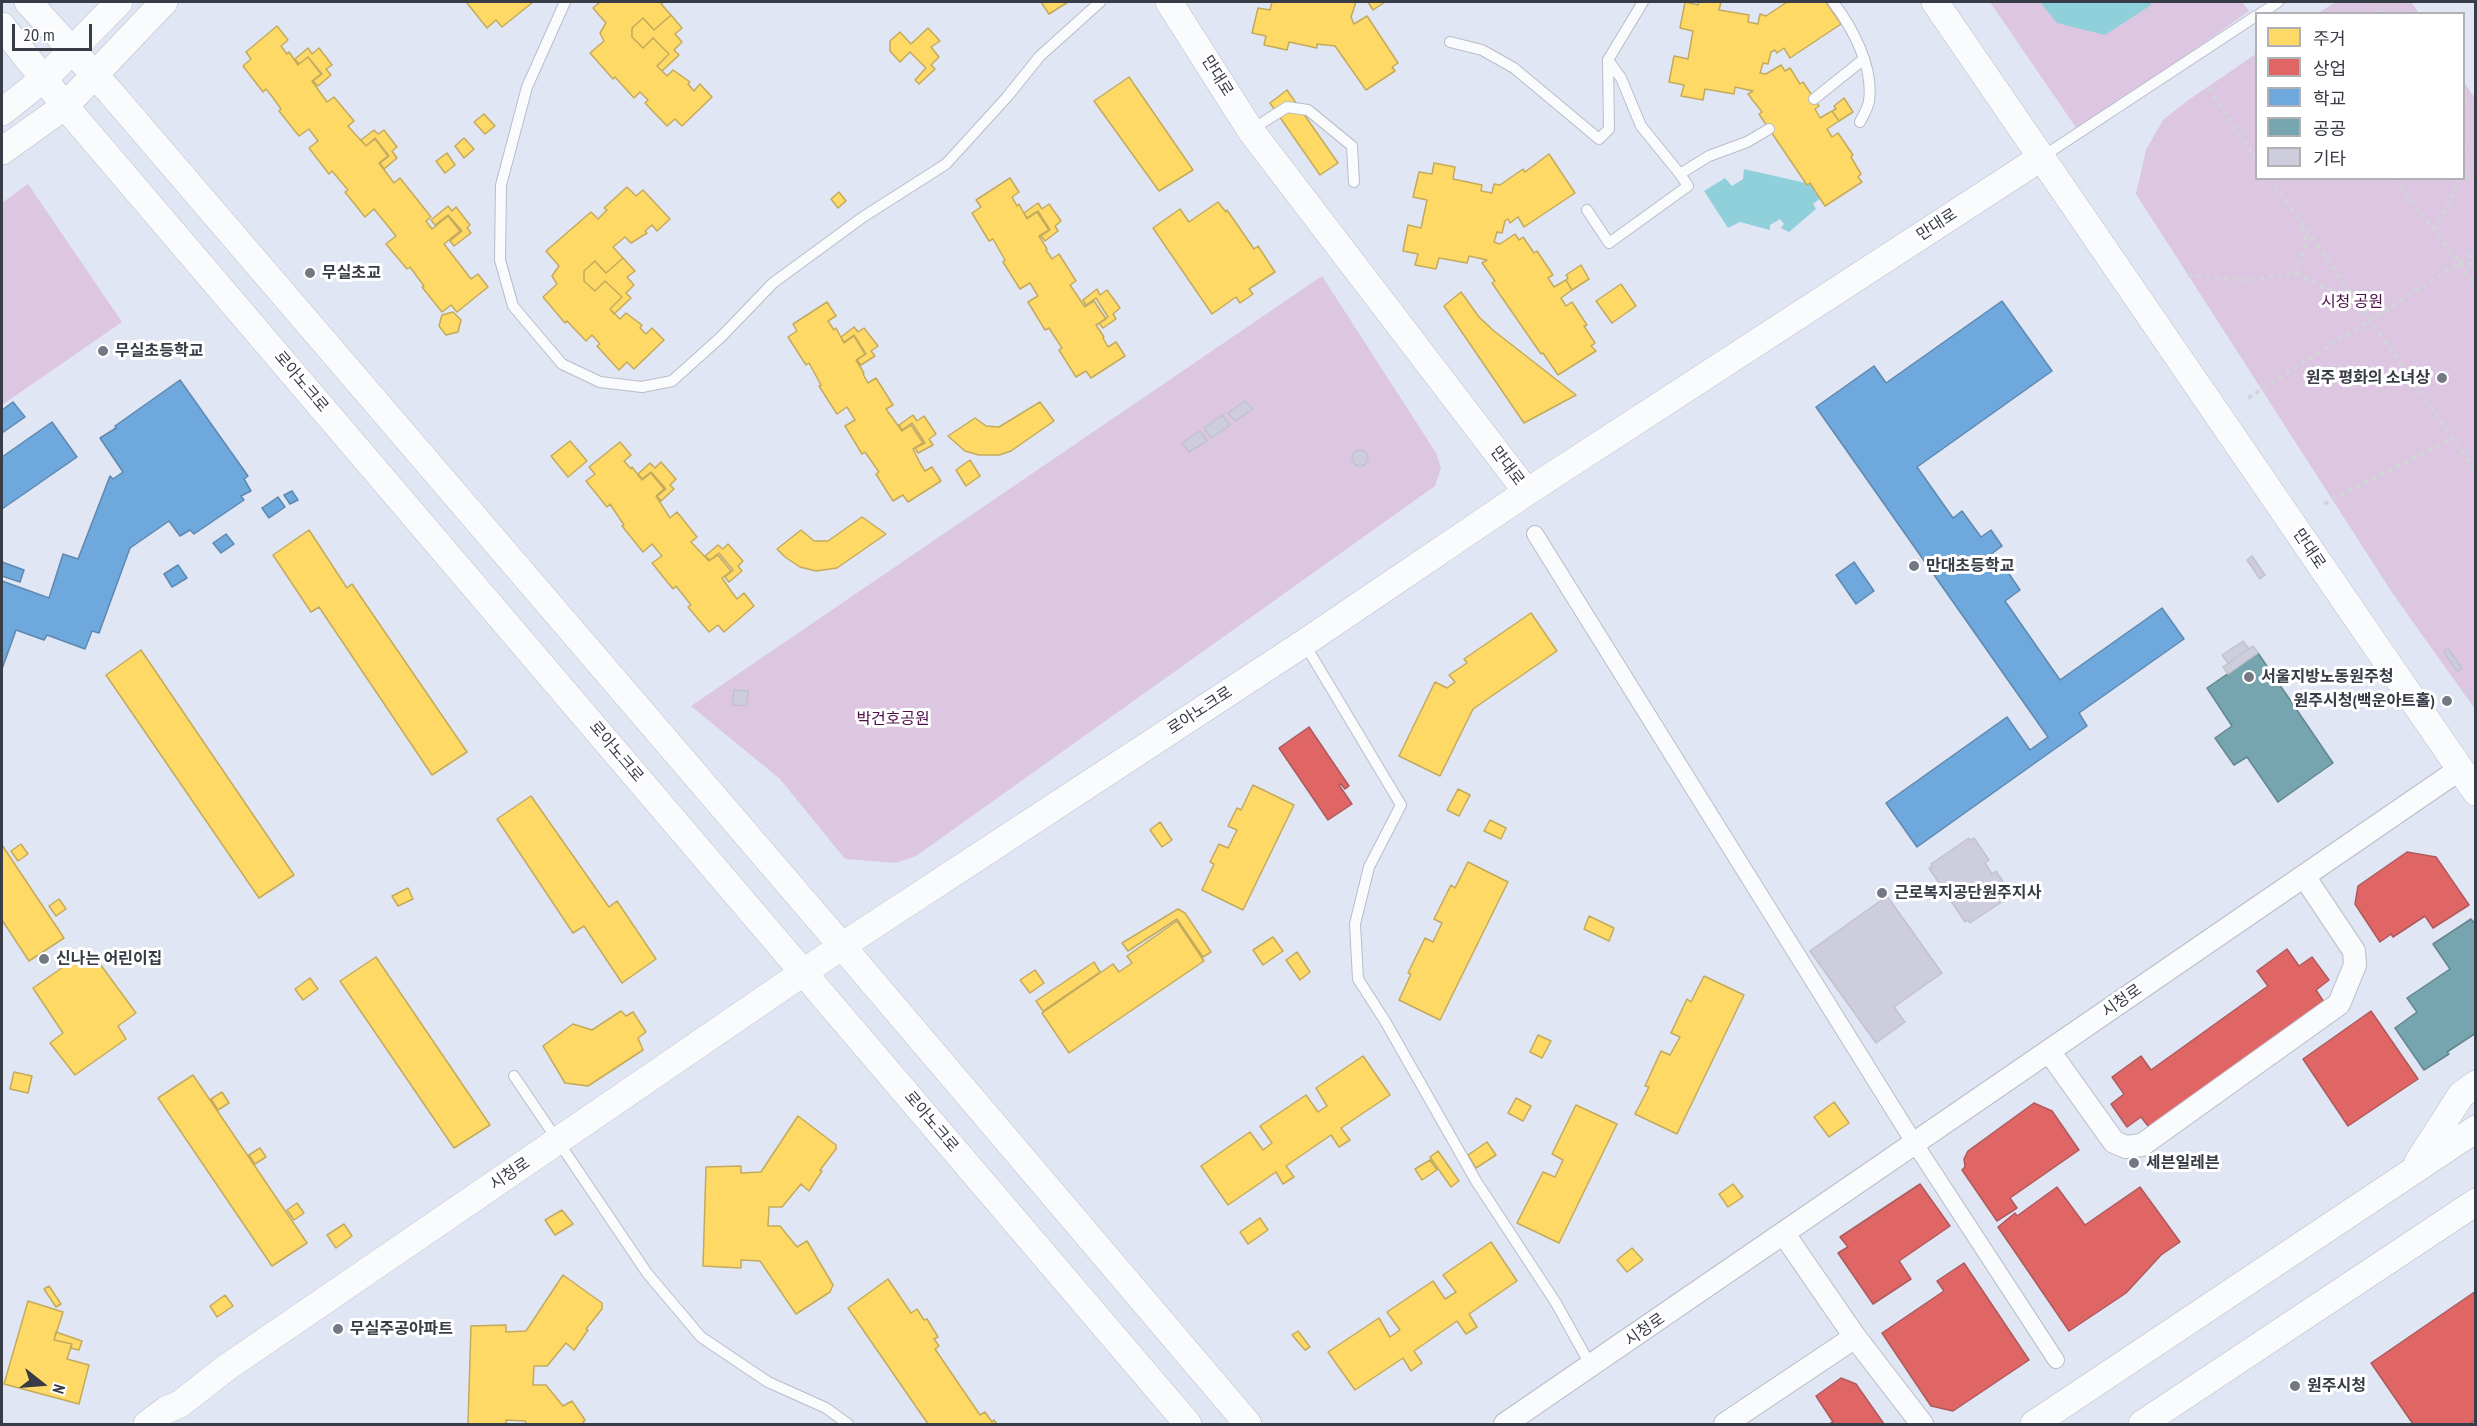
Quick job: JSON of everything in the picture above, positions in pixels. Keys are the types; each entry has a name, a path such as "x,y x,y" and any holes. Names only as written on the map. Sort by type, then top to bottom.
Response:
{"street":[{"path":"28,2 95,74 842,946 1248,1425"},
{"path":"2,112 45,78 119,2"},
{"path":"2,151 65,105 164,2"},
{"name":"만대로","path":"1169,2 1251,130 1527,492 2042,157"},
{"name":"만대로","path":"1935,2 2475,792"},
{"name":"로아노크로","path":"2,26 65,105 1188,1425"},
{"name":"로아노크로","path":"842,946 1304,643 1527,492"},
{"path":"1535,534 1915,1144 2056,1360"},
{"name":"시청로","path":"1504,1425 2460,769"},
{"path":"2049,1051 2114,1142 2126,1147 2142,1145 2339,1004 2355,966 2354,951 2304,876"},
{"name":"시청로","path":"147,1425 166,1410 173,1414 226,1368 842,946"},
{"path":"2411,1173 2461,1095 2475,1084"},
{"path":"2034,1425 2475,1129"},
{"path":"2142,1425 2469,1207"},
{"path":"1784,1234 1855,1337 1922,1425"},
{"path":"1725,1425 1855,1337"}],"lane":[{"path":"566,2 527,87 501,185 500,260 513,306 561,364 600,382 642,387 672,381 721,338 773,283 863,217 946,164 1007,97 1040,56 1100,2"},
{"path":"1450,42 1482,50 1514,68 1599,139 1609,129 1608,60 1643,2"},
{"path":"1833,2 1850,24 1864,59 1869,102 1860,122"},
{"path":"2263,12 2278,2"},
{"path":"2042,157 2255,17"},
{"path":"1814,99 1864,59"},
{"path":"1587,210 1609,243 1688,186 1641,126 1621,78 1608,60"},
{"path":"1251,130 1287,107 1308,110 1352,146 1354,182"},
{"path":"1680,174 1709,156 1747,142 1769,129"},
{"path":"1304,643 1401,805 1369,867 1354,924 1358,979 1385,1021 1476,1181 1556,1303 1591,1367"},
{"path":"513,1076 559,1140 647,1273 701,1337 768,1382 826,1408 848,1425"}],"path":[{"path":"2209,87 2255,157"},
{"path":"2465,98 2471,93"},
{"path":"2271,180 2475,471"},
{"path":"2396,180 2475,284"},
{"path":"2434,230 2454,194 2458,180"},
{"path":"2293,213 2307,240 2296,273"},
{"path":"2248,398 2475,252"},
{"path":"2459,263 2475,264"},
{"path":"2188,275 2245,280 2296,273 2358,303"},
{"path":"2324,504 2452,438"}],"green space":[{"path":"1990,2 2242,2 2249,11 2079,132"},
{"path":"2336,2 2411,2 2418,12 2320,12"},
{"name":"시청 공원","path":"2255,55 2255,180 2465,180 2465,84 2476,100 2475,709 2393,594 2136,194 2146,150 2163,120"},
{"path":"28,184 122,322 2,405 2,203"},
{"name":"박건호공원","path":"1322,276 1436,453 1441,468 1435,486 916,856 896,863 845,859 780,779 691,706"}],"water":[{"path":"2040,2 2151,2 2151,5 2105,35 2057,23"},
{"path":"1744,169 1832,189 1813,204 1816,209 1789,232 1781,228 1784,224 1780,219 1770,225 1770,230 1740,222 1728,228 1704,191 1725,178 1732,186 1743,179"}],"building: 주거":[{"path":"468,2 533,2 502,27 496,20 487,28"},
{"path":"600,2 664,2 661,4 671,15 654,30 643,18 632,28 632,37 643,48 653,38 669,54 657,66 667,76 673,70 690,82 688,84 694,91 700,84 712,97 682,126 675,119 667,126 645,103 648,100 640,92 634,98 590,53 604,41 600,33 606,23 593,8"},
{"path":"1041,2 1068,2 1049,14"},
{"path":"1272,2 1356,2 1351,17 1354,24 1367,16 1398,63 1392,67 1395,71 1366,90 1335,46 1317,44 1317,48 1289,42 1287,50 1264,45 1266,36 1252,33 1258,8 1270,10"},
{"path":"1368,2 1385,2 1373,10"},
{"path":"1685,2 1698,5 1699,2 1721,2 1719,10 1749,15 1748,22 1758,24 1760,14 1766,16 1787,2 1826,2 1841,24 1790,58 1784,48 1777,53 1775,50 1771,52 1768,64 1763,63 1760,73 1766,74 1781,65 1785,71 1790,68 1800,84 1803,82 1819,106 1815,109 1820,118 1832,111 1839,121 1827,129 1832,137 1838,133 1853,155 1851,157 1861,174 1858,177 1862,182 1825,206 1810,183 1807,185 1759,114 1762,112 1748,94 1753,91 1735,87 1734,94 1705,89 1703,100 1681,96 1684,85 1669,82 1674,56 1688,59 1693,31 1680,28"},
{"path":"671,15 682,28 675,34 682,42 674,50 679,55 662,71 657,66 669,54 653,38 643,48 632,37 632,28 643,18 654,30"},
{"path":"277,26 288,40 281,46 287,54 289,52 298,65 308,57 321,74 312,81 327,102 334,97 354,121 348,126 355,134 366,146 375,139 388,156 379,163 394,183 400,178 431,217 426,221 432,229 448,216 460,231 444,244 471,279 478,274 488,287 457,312 451,305 442,312 422,287 424,286 410,267 407,269 386,244 396,236 374,209 365,217 345,192 348,190 332,171 329,174 309,148 318,141 309,129 299,136 279,111 281,109 271,95 266,89 263,92 243,66 251,59 246,52"},
{"path":"928,28 940,41 931,47 939,57 931,65 935,69 919,84 915,80 926,68 910,52 900,62 890,51 890,41 900,32 911,44"},
{"path":"308,48 312,54 319,48 332,65 326,69 331,75 318,86 313,81 322,74 308,57 299,64 295,59"},
{"path":"1129,77 1193,170 1159,191 1094,101"},
{"path":"1287,90 1338,163 1320,175 1270,103"},
{"path":"1844,98 1853,112 1839,121 1832,111 1836,109 1834,106"},
{"path":"484,114 495,126 485,134 474,122"},
{"path":"374,130 378,134 384,130 397,147 392,151 397,158 384,169 380,163 389,156 375,138 366,146 361,140"},
{"path":"464,138 474,149 464,158 455,146"},
{"path":"447,153 455,165 445,173 436,161"},
{"path":"1549,154 1575,193 1524,227 1518,217 1510,223 1508,219 1505,221 1502,233 1497,232 1494,242 1500,244 1515,234 1519,240 1523,237 1534,253 1537,251 1553,275 1548,278 1554,287 1566,280 1572,290 1561,298 1566,306 1572,302 1587,325 1584,326 1595,343 1591,346 1596,351 1558,375 1492,283 1495,281 1482,263 1487,260 1469,256 1467,263 1439,258 1436,269 1415,265 1418,254 1403,251 1408,225 1421,228 1427,200 1413,197 1419,172 1432,174 1434,163 1455,167 1453,179 1482,185 1481,191 1492,193 1494,184 1500,185 1523,169 1525,172"},
{"path":"1010,178 1019,192 1012,197 1017,206 1019,204 1027,219 1037,212 1049,230 1039,236 1052,259 1059,254 1076,281 1070,285 1085,307 1094,301 1106,319 1096,325 1108,347 1116,342 1125,356 1091,378 1086,371 1076,377 1059,350 1062,348 1049,328 1045,330 1028,302 1038,296 1030,283 1020,289 1003,262 1005,260 993,239 989,241 972,213 981,207 976,200"},
{"path":"627,187 636,196 643,190 670,219 657,231 652,225 645,231 647,233 631,243 625,237 613,247 623,258 606,273 595,261 584,271 584,281 595,291 605,281 622,297 610,309 620,319 626,313 642,325 640,328 646,334 652,328 664,340 634,369 627,362 619,370 597,346 600,344 592,335 586,341 567,321 565,323 543,297 557,284 552,276 559,266 546,251 591,212 598,219 607,210 604,208"},
{"path":"839,192 846,201 838,208 831,199"},
{"path":"1218,202 1226,212 1227,210 1254,249 1258,246 1275,272 1249,289 1253,294 1240,303 1236,297 1212,314 1153,228 1180,209 1189,222"},
{"path":"1038,203 1042,209 1049,204 1061,221 1055,226 1058,231 1045,241 1041,236 1050,230 1038,211 1027,218 1024,213"},
{"path":"448,206 452,211 456,207 470,225 467,228 471,233 454,246 450,241 462,231 448,215 435,225 431,220"},
{"path":"623,258 635,271 627,277 634,285 626,293 631,298 614,314 610,309 622,297 605,281 595,291 584,281 584,271 595,261 606,273"},
{"path":"1581,265 1589,279 1572,290 1566,280 1568,278 1566,275"},
{"path":"1621,284 1636,306 1612,323 1596,301"},
{"path":"1097,289 1100,295 1107,290 1120,308 1113,314 1116,319 1103,328 1099,323 1108,317 1096,298 1086,305 1083,300"},
{"path":"1461,292 1479,317 1494,331 1576,395 1524,423 1444,306"},
{"path":"827,302 836,316 828,321 834,330 836,328 844,343 854,336 865,354 856,360 868,383 876,378 893,405 886,409 902,431 911,425 923,443 913,449 925,471 932,467 941,481 908,502 903,495 893,501 876,474 879,472 865,452 862,454 845,426 855,420 847,407 837,414 819,386 821,385 809,363 806,365 788,337 797,331 793,324"},
{"path":"453,312 461,320 458,332 446,335 439,326 442,315"},
{"path":"854,327 858,332 864,328 878,346 871,351 875,356 861,365 857,360 866,354 854,335 844,342 841,337"},
{"path":"1040,402 1054,421 1011,451 999,455 979,455 965,451 948,436 975,418 986,426 999,427"},
{"path":"913,415 917,421 924,416 936,434 929,439 933,445 918,453 915,448 925,443 912,423 902,430 899,425"},
{"path":"570,441 587,461 568,477 551,456"},
{"path":"620,442 631,455 624,461 631,469 632,467 642,480 651,473 664,489 656,496 670,518 677,512 697,537 691,542 709,561 718,555 731,571 722,578 737,599 744,593 754,606 724,632 718,625 709,632 688,607 691,605 676,586 673,589 652,563 662,556 652,544 643,552 622,526 624,525 610,504 607,507 586,481 595,474 589,467"},
{"path":"970,460 980,476 966,486 956,470"},
{"path":"661,462 676,479 670,485 674,489 661,501 657,496 666,489 651,472 642,479 638,474 650,463 655,468"},
{"path":"862,517 886,534 837,568 816,571 800,567 777,549 801,530 814,541 828,541"},
{"path":"309,530 347,588 352,584 467,752 432,775 319,607 311,612 273,555"},
{"path":"728,544 743,561 738,566 742,571 729,582 725,577 733,570 719,553 710,560 705,556 718,545 723,549"},
{"path":"1531,613 1557,651 1473,709 1440,776 1399,756 1435,682 1447,688 1455,682 1449,675 1467,663 1464,659"},
{"path":"141,650 294,875 259,898 106,675"},
{"path":"1253,785 1294,805 1243,910 1202,890 1214,864 1210,862 1219,844 1228,848 1237,830 1228,826 1237,808 1241,810"},
{"path":"1458,789 1470,795 1459,816 1447,810"},
{"path":"531,796 609,907 617,901 656,959 622,983 584,926 573,933 497,819"},
{"path":"1490,820 1506,828 1501,839 1484,831"},
{"path":"1160,822 1172,840 1162,847 1150,830"},
{"path":"21,844 28,854 18,861 11,851"},
{"path":"2,845 64,938 29,961 2,920"},
{"path":"1468,862 1508,882 1440,1020 1399,1000 1411,974 1408,973 1425,938 1433,942 1442,923 1434,919 1451,885 1455,888"},
{"path":"408,888 413,899 398,906 392,896"},
{"path":"59,899 66,909 56,916 49,906"},
{"path":"1178,909 1185,913 1211,952 1203,957 1177,919 1128,951 1122,943"},
{"path":"1589,916 1614,928 1609,941 1584,929"},
{"path":"1177,921 1204,961 1069,1053 1042,1013 1113,964 1119,972 1132,963 1127,956"},
{"path":"1273,937 1283,951 1263,965 1253,950"},
{"path":"89,949 136,1013 118,1026 126,1039 75,1075 50,1043 63,1033 33,988"},
{"path":"1297,952 1310,972 1300,980 1286,960"},
{"path":"376,957 490,1125 454,1148 340,981"},
{"path":"1094,962 1100,972 1043,1011 1036,1001"},
{"path":"1035,970 1044,983 1030,993 1020,980"},
{"path":"1704,976 1744,995 1677,1134 1635,1114 1649,1087 1645,1086 1661,1051 1670,1055 1680,1037 1671,1033 1687,999 1691,1002"},
{"path":"310,978 318,989 303,1000 295,989"},
{"path":"621,1011 626,1016 633,1012 646,1032 638,1038 643,1050 588,1086 565,1083 543,1046 573,1024 592,1030"},
{"path":"1538,1035 1551,1041 1542,1058 1530,1052"},
{"path":"1363,1056 1390,1095 1341,1128 1350,1140 1339,1147 1331,1135 1286,1166 1294,1177 1283,1184 1276,1172 1228,1205 1201,1166 1250,1132 1263,1150 1272,1143 1260,1126 1306,1095 1318,1112 1327,1106 1316,1088"},
{"path":"14,1072 32,1076 28,1093 10,1089"},
{"path":"193,1075 307,1243 272,1266 158,1098"},
{"path":"222,1092 229,1103 218,1110 211,1099"},
{"path":"1516,1098 1531,1106 1523,1121 1508,1113"},
{"path":"1834,1102 1849,1123 1829,1137 1814,1117"},
{"path":"1576,1105 1617,1124 1559,1243 1517,1223 1543,1172 1555,1177 1563,1160 1552,1154"},
{"path":"798,1116 836,1145 836,1149 820,1170 822,1171 809,1191 801,1184 782,1207 769,1207 768,1226 780,1226 797,1247 807,1241 833,1285 830,1292 796,1314 760,1261 741,1260 741,1268 703,1266 706,1167 741,1166 741,1173 761,1172"},
{"path":"1487,1142 1496,1155 1476,1168 1468,1155"},
{"path":"260,1148 266,1157 255,1164 249,1155"},
{"path":"1438,1151 1459,1181 1451,1187 1430,1157"},
{"path":"1430,1160 1437,1170 1422,1180 1415,1169"},
{"path":"1733,1184 1743,1197 1728,1207 1719,1194"},
{"path":"297,1203 304,1213 294,1220 287,1210"},
{"path":"562,1210 573,1224 555,1235 545,1220"},
{"path":"1260,1218 1268,1230 1248,1244 1240,1232"},
{"path":"344,1224 352,1236 336,1248 327,1235"},
{"path":"1491,1242 1517,1281 1469,1314 1477,1327 1466,1334 1457,1321 1414,1351 1422,1363 1411,1371 1403,1358 1355,1390 1328,1352 1379,1318 1390,1337 1400,1330 1387,1312 1433,1281 1445,1299 1456,1292 1443,1275"},
{"path":"1632,1248 1643,1260 1627,1272 1617,1260"},
{"path":"563,1275 602,1303 602,1309 586,1329 588,1330 574,1350 566,1343 547,1366 534,1366 533,1385 546,1385 563,1406 572,1401 585,1420 583,1422 585,1424 527,1424 525,1421 506,1420 506,1424 468,1424 471,1326 506,1325 506,1332 526,1331"},
{"path":"888,1279 911,1313 917,1309 924,1320 927,1319 938,1337 934,1339 939,1346 935,1349 980,1415 985,1412 992,1422 994,1420 997,1424 928,1424 848,1308"},
{"path":"49,1286 61,1304 56,1307 44,1289"},
{"path":"225,1295 233,1306 217,1317 210,1306"},
{"path":"28,1301 63,1312 54,1340 72,1344 67,1359 89,1365 79,1404 4,1384"},
{"path":"1298,1331 1310,1347 1305,1350 1292,1335"},
{"path":"56,1332 82,1341 79,1350 70,1348 72,1344 54,1340"}],"building: 상업":[{"path":"1309,727 1349,786 1345,789 1341,784 1339,785 1352,804 1328,820 1279,748"},
{"path":"2407,852 2436,857 2469,905 2433,928 2425,916 2393,937 2391,934 2380,942 2355,904 2358,886"},
{"path":"2287,949 2299,966 2312,957 2329,980 2316,990 2326,1005 2152,1131 2141,1117 2127,1127 2111,1104 2124,1094 2112,1077 2141,1056 2151,1070 2268,986 2257,971"},
{"path":"2371,1011 2418,1079 2348,1126 2303,1059"},
{"path":"2034,1103 2052,1111 2079,1150 2010,1198 2017,1208 1997,1221 1962,1170 1965,1167 1964,1159 1968,1151"},
{"path":"1920,1184 1950,1226 1899,1261 1911,1279 1873,1304 1838,1253 1848,1247 1840,1237"},
{"path":"2057,1187 2085,1225 2140,1187 2180,1242 2161,1255 2126,1293 2069,1331 1998,1227 2015,1213 2017,1216"},
{"path":"1964,1263 2029,1360 1953,1411 1931,1406 1882,1333 1944,1291 1937,1281"},
{"path":"2476,1291 2476,1420 2469,1424 2413,1424 2371,1363"},
{"path":"1841,1378 1856,1384 1884,1424 1829,1424 1833,1422 1816,1396"}],"building: 학교":[{"path":"2002,301 2052,371 1917,467 1953,518 1962,511 1981,537 1991,530 2002,546 1986,558 1991,565 1999,559 2020,590 2005,601 2060,680 2162,608 2184,639 2079,713 2087,726 1917,847 1886,803 2007,717 2030,750 2048,737 1816,407 1874,366 1886,383"},
{"path":"180,380 248,476 244,479 251,491 241,496 244,500 194,534 190,530 180,536 169,521 130,548 99,633 92,631 85,649 47,635 44,640 16,630 2,669 2,581 49,598 63,554 78,559 110,476 113,479 123,472 100,438"},
{"path":"13,402 25,417 2,433 2,410"},
{"path":"52,422 77,457 2,509 2,457"},
{"path":"292,491 298,500 290,504 284,495"},
{"path":"278,497 285,507 269,518 262,508"},
{"path":"226,534 234,544 221,553 213,543"},
{"path":"2,562 24,570 20,582 2,576"},
{"path":"1854,562 1874,591 1856,604 1836,575"},
{"path":"178,565 187,578 172,587 164,574"}],"building: 공공":[{"path":"2258,653 2333,763 2278,802 2247,757 2234,765 2215,738 2232,726 2207,688"},
{"path":"2471,919 2476,925 2476,1033 2424,1070 2395,1028 2417,1012 2407,998 2450,969 2433,944"}],"building: 기타":[{"path":"1245,401 1253,409 1235,421 1228,413"},
{"path":"1222,415 1230,425 1211,438 1204,428"},
{"path":"1200,431 1207,441 1189,452 1182,443"},
{"path":"1360,450 1368,458 1360,466 1352,458"},
{"path":"2252,556 2265,575 2260,579 2247,560"},
{"path":"2243,641 2249,649 2228,663 2222,655"},
{"path":"2253,646 2258,653 2228,674 2223,667"},
{"path":"2448,649 2462,668 2457,671 2444,652"},
{"path":"734,690 748,691 747,706 732,705"},
{"path":"1969,838 1971,840 1974,838 1989,860 1985,863 1992,874 1996,871 2010,892 2007,894 2009,897 1970,923 1968,920 1965,922 1929,868 1931,864"},
{"path":"1887,896 1942,973 1894,1007 1905,1022 1876,1043 1810,951"}],"place":[{"name":"무실초교","path":"310,273"},
{"name":"무실초등학교","path":"103,351"},
{"name":"원주 평화의 소녀상","path":"2442,378"},
{"name":"만대초등학교","path":"1914,566"},
{"name":"서울지방노동원주청","path":"2249,677"},
{"name":"원주시청(백운아트홀)","path":"2447,701"},
{"name":"근로복지공단원주지사","path":"1882,893"},
{"name":"신나는 어린이집","path":"44,959"},
{"name":"세븐일레븐","path":"2134,1163"},
{"name":"무실주공아파트","path":"338,1329"},
{"name":"원주시청","path":"2295,1386"}]}
